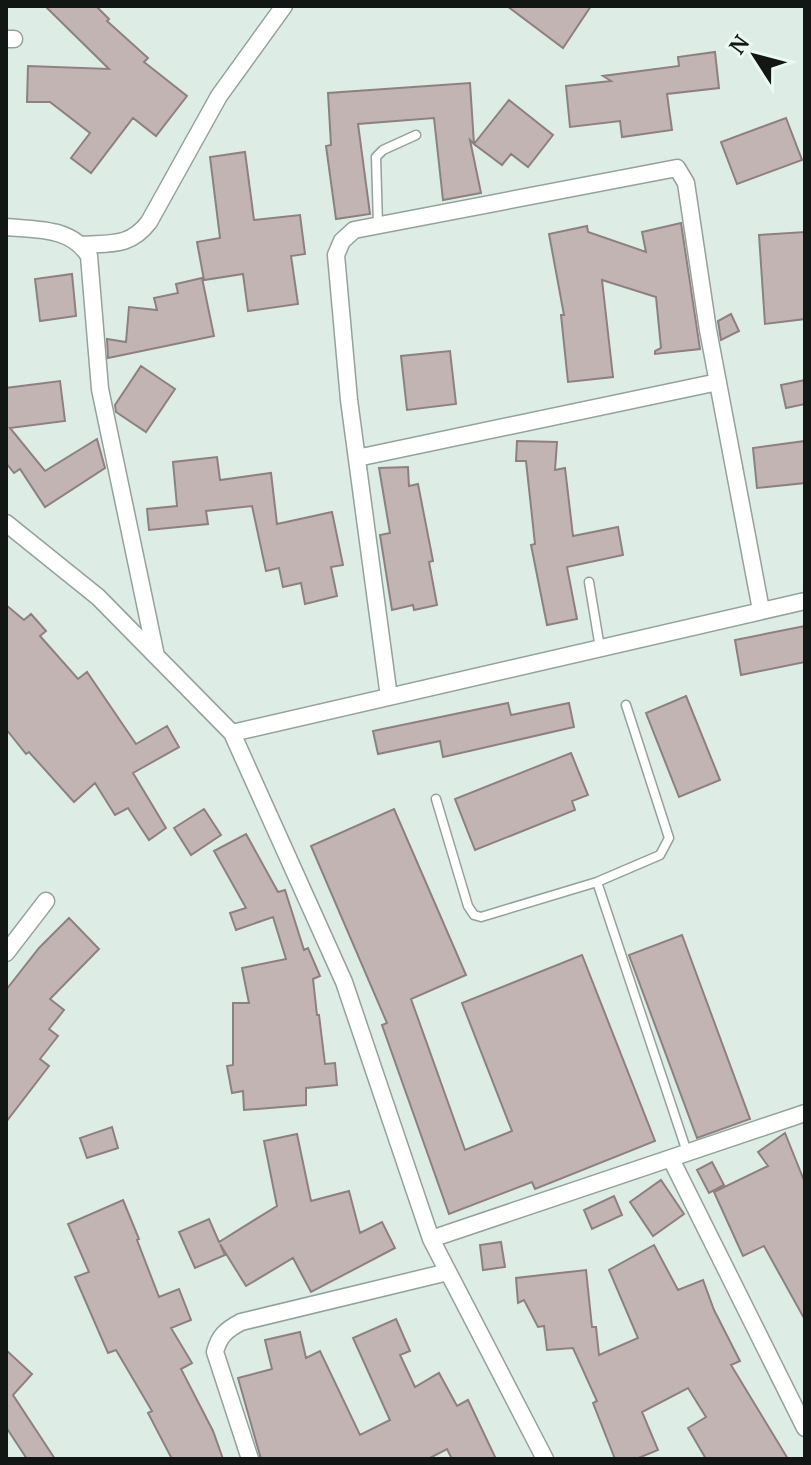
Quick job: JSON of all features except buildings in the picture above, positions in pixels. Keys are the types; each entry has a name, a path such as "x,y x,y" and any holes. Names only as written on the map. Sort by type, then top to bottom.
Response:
{"street":[{"path":"82,245 127,242 139,235 219,96 284,6"},
{"path":"389,697 349,400 336,255 342,241 354,230 677,168 686,183 708,330 761,610"},
{"path":"6,227 59,232 82,245 89,256 100,389 157,657"},
{"path":"357,458 718,382"},
{"path":"6,523 98,597 232,733 344,982 431,1239 545,1459"},
{"path":"232,733 805,601"},
{"path":"6,953 46,901"},
{"path":"431,1239 805,1113"},
{"path":"679,1156 805,1428"},
{"path":"250,1459 215,1352 226,1330 241,1322 448,1272"}],"lane":[{"path":"378,225 376,157 383,150 416,135"},
{"path":"589,582 600,648"},
{"path":"436,799 468,906 474,915 481,917 597,882 660,855 669,838 626,705"},
{"path":"597,882 679,1156"}]}
